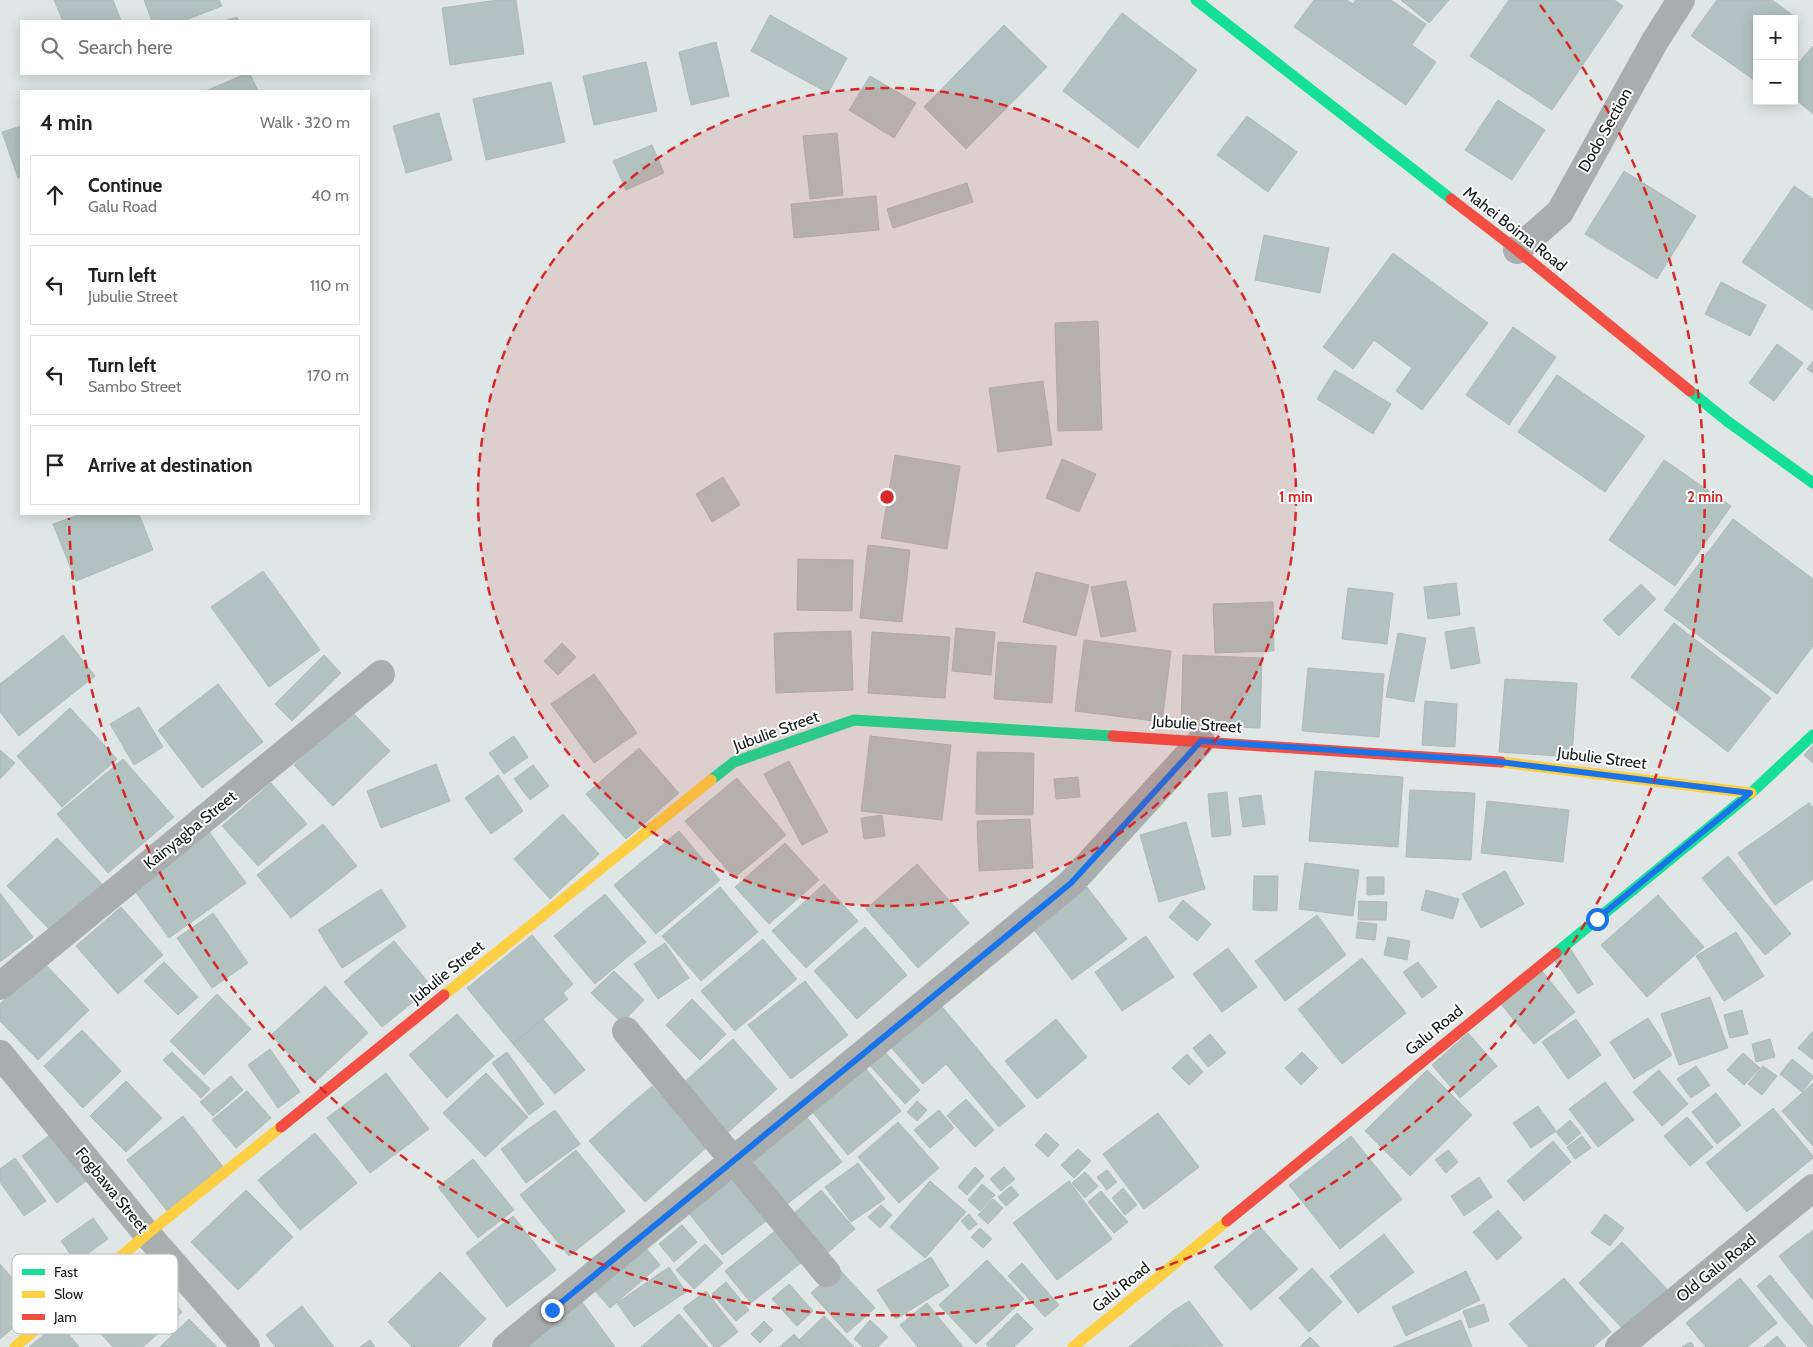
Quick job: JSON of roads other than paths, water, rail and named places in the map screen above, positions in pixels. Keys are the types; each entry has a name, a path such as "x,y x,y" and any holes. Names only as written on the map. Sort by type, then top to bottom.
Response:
{"street":[{"name":"Mahei Boima Road","path":"1196,0 1517,250 1727,421 1813,483"},
{"name":"Dodo Section","path":"1517,250 1560,212 1655,41 1681,0"},
{"name":"Kainyagba Street","path":"0,986 381,674"},
{"name":"Jubulie Street","path":"124,1254 734,762 854,720 1492,761 1750,793"},
{"name":"Galu Road","path":"1073,1347 1750,793 1813,735"},
{"path":"506,1347 1071,883 1201,741"},
{"path":"626,1031 827,1273"},
{"name":"Fogbawa Street","path":"0,1054 165,1254"},
{"name":"Old Galu Road","path":"1624,1346 1813,1188"},
{"name":"Fogbawa Street","path":"178,1269 246,1347"},
{"name":"Jubulie Street","path":"14,1347 29,1334"}]}
